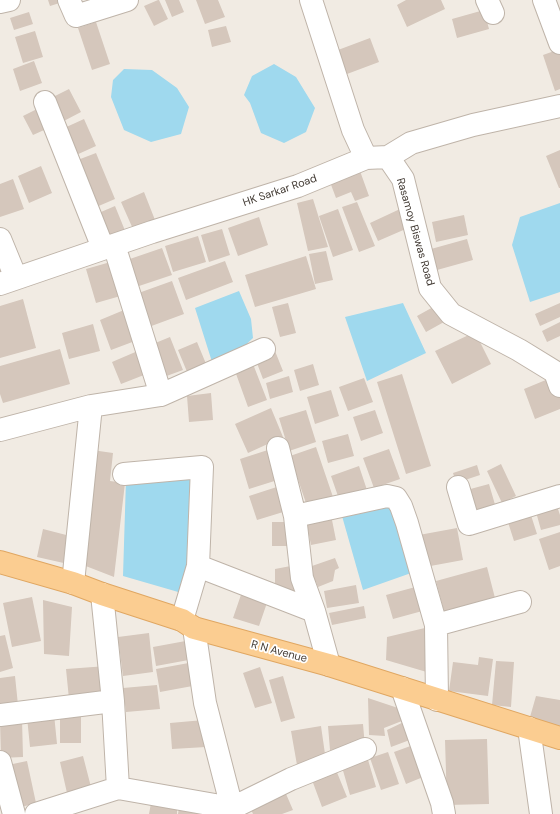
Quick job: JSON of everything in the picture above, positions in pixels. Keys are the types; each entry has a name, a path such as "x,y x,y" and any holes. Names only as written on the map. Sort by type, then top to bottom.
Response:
{"main road":[{"name":"R N Avenue","path":"0,562 73,583 188,624 329,665 560,738"}],"street":[{"path":"0,2 9,0"},
{"path":"69,0 76,16 127,0"},
{"path":"311,0 353,130 366,158"},
{"path":"544,0 560,43"},
{"path":"45,102 108,247 161,395"},
{"name":"HK Sarkar Road","path":"8,281 152,232 298,186 366,158 388,157 410,143 474,125 560,106"},
{"name":"Rasamoy Biswas Road","path":"388,157 403,180 430,288 451,314 519,350 554,372 560,386"},
{"path":"0,239 8,281"},
{"path":"0,430 91,406 161,395 264,349"},
{"path":"73,583 91,406"},
{"path":"278,448 295,516 302,578 314,612 329,665"},
{"path":"124,474 202,467 198,566 188,624 205,703 233,811"},
{"path":"458,487 469,524 560,496"},
{"path":"295,516 387,496 396,498 401,506 407,523 436,625 437,700"},
{"path":"198,566 314,612"},
{"path":"102,594 113,701 118,788"},
{"path":"436,625 520,602"},
{"path":"402,688 442,803 444,814"},
{"path":"0,715 113,701"},
{"path":"529,728 541,814"},
{"path":"36,814 118,788 233,811 291,779 365,749"},
{"path":"0,762 14,814"}],"water":[{"path":"274,64 296,77 315,108 306,132 284,143 261,133 250,103 244,95 252,76"},
{"path":"124,69 152,70 177,88 189,107 181,134 151,142 124,130 111,97 113,80"},
{"path":"560,203 560,292 530,302 512,245 520,217"},
{"path":"239,291 251,319 253,338 236,354 213,365 195,308"},
{"path":"403,303 426,353 367,381 345,317"},
{"path":"194,467 192,596 123,576 126,479"},
{"path":"388,496 414,572 363,590 340,509"}],"building":[{"path":"48,0 65,0 66,1 50,6"},
{"path":"158,0 168,19 154,26 144,6"},
{"path":"165,0 179,0 184,12 172,17"},
{"path":"196,0 218,0 225,17 205,24"},
{"path":"406,0 441,0 445,9 407,27 397,5"},
{"path":"484,10 489,29 457,38 452,19"},
{"path":"29,12 33,24 14,30 10,18"},
{"path":"96,22 110,64 92,70 78,28"},
{"path":"226,26 231,42 212,47 208,30"},
{"path":"35,31 43,57 23,63 15,37"},
{"path":"370,38 379,62 347,74 338,50"},
{"path":"560,49 560,89 555,91 543,55"},
{"path":"34,61 42,83 20,91 13,69"},
{"path":"69,89 81,112 60,123 49,99"},
{"path":"43,106 53,126 33,135 23,116"},
{"path":"84,119 96,146 74,156 62,129"},
{"path":"560,150 560,188 559,188 546,156"},
{"path":"96,153 115,199 94,208 75,161"},
{"path":"41,166 52,193 29,203 18,176"},
{"path":"360,171 369,196 355,201 351,192 336,198 330,182"},
{"path":"13,179 24,209 0,217 0,184"},
{"path":"144,192 155,220 133,229 121,202"},
{"path":"313,199 328,247 308,251 297,203"},
{"path":"357,202 375,246 359,252 342,207"},
{"path":"115,206 126,233 105,242 94,215"},
{"path":"338,209 353,250 333,257 319,216"},
{"path":"400,209 408,228 378,241 370,223"},
{"path":"464,215 468,235 436,242 432,222"},
{"path":"259,217 268,245 238,256 228,228"},
{"path":"222,229 230,255 209,262 201,235"},
{"path":"198,236 206,262 173,272 165,246"},
{"path":"467,239 473,260 437,270 431,249"},
{"path":"162,248 172,275 133,288 124,261"},
{"path":"326,251 333,280 315,284 309,254"},
{"path":"306,256 316,289 255,307 245,275"},
{"path":"114,261 124,295 96,303 86,269"},
{"path":"225,261 233,282 186,300 178,278"},
{"path":"172,281 184,314 146,328 133,295"},
{"path":"23,299 36,348 0,358 0,306"},
{"path":"288,303 296,333 280,337 272,307"},
{"path":"560,303 560,317 540,326 535,314"},
{"path":"435,306 444,322 426,332 417,316"},
{"path":"124,310 135,341 111,350 100,320"},
{"path":"560,322 560,336 547,342 542,331"},
{"path":"93,324 100,351 69,359 62,333"},
{"path":"475,332 491,364 452,384 435,351"},
{"path":"170,337 183,370 161,378 148,346"},
{"path":"197,342 209,371 190,379 178,350"},
{"path":"60,349 70,384 3,403 0,394 0,366"},
{"path":"140,350 149,373 121,384 112,362"},
{"path":"275,351 283,371 263,379 255,358"},
{"path":"253,364 267,400 248,407 235,371"},
{"path":"313,364 319,385 300,391 294,370"},
{"path":"402,374 431,466 406,474 377,382"},
{"path":"289,376 293,392 270,399 266,383"},
{"path":"553,377 560,394 560,409 535,419 524,389"},
{"path":"364,378 373,402 348,411 339,387"},
{"path":"331,390 339,416 315,424 307,397"},
{"path":"211,393 213,420 189,422 187,396"},
{"path":"271,408 283,437 248,453 235,424"},
{"path":"306,410 316,442 289,451 279,418"},
{"path":"375,410 383,433 361,441 353,417"},
{"path":"348,434 354,456 328,463 322,441"},
{"path":"316,447 333,497 307,506 290,456"},
{"path":"274,448 284,478 249,489 240,459"},
{"path":"389,449 400,479 374,488 363,458"},
{"path":"92,450 113,453 110,481 125,483 114,577 78,563"},
{"path":"501,464 516,496 502,503 487,471"},
{"path":"477,465 480,475 456,483 453,473"},
{"path":"359,466 367,490 339,499 331,476"},
{"path":"286,484 293,509 257,520 249,496"},
{"path":"489,484 496,508 470,515 463,491"},
{"path":"557,506 560,515 560,525 541,530 536,512"},
{"path":"529,509 537,534 514,541 506,516"},
{"path":"331,515 336,540 311,545 306,520"},
{"path":"272,522 296,522 296,546 272,546"},
{"path":"457,528 463,560 425,567 419,535"},
{"path":"43,529 74,537 68,564 37,557"},
{"path":"560,532 560,566 549,570 539,539"},
{"path":"335,558 339,568 335,570 333,581 318,587 316,582 312,581 305,571 312,566"},
{"path":"296,565 304,599 275,592 275,569"},
{"path":"487,567 495,598 444,611 436,581"},
{"path":"356,585 359,603 327,608 324,591"},
{"path":"419,586 426,610 393,619 386,595"},
{"path":"243,589 269,597 259,626 233,618"},
{"path":"32,597 41,641 12,647 3,603"},
{"path":"43,600 72,607 69,656 44,654"},
{"path":"364,606 366,618 332,625 329,613"},
{"path":"429,627 430,673 386,660 387,637"},
{"path":"149,633 153,672 123,676 118,637"},
{"path":"5,635 13,668 0,672 0,636"},
{"path":"191,640 194,659 156,666 153,647"},
{"path":"479,657 493,659 488,696 449,691 453,662 478,665"},
{"path":"496,661 514,662 511,707 492,705"},
{"path":"194,662 198,685 160,692 156,669"},
{"path":"107,666 110,696 69,699 66,669"},
{"path":"260,667 272,703 255,708 243,673"},
{"path":"15,676 18,705 0,707 0,678"},
{"path":"283,676 295,718 281,722 269,680"},
{"path":"157,685 160,709 126,712 123,688"},
{"path":"536,696 560,700 560,727 530,717"},
{"path":"368,698 407,711 407,719 384,728 385,736 369,735"},
{"path":"54,714 57,744 30,747 27,717"},
{"path":"81,714 81,743 60,743 60,715"},
{"path":"22,719 23,757 1,758 0,720"},
{"path":"204,720 206,747 172,749 170,723"},
{"path":"408,720 415,738 391,747 387,730"},
{"path":"363,724 365,747 330,750 328,726"},
{"path":"321,726 326,761 297,765 291,731"},
{"path":"487,739 489,804 447,805 445,740"},
{"path":"416,744 428,775 406,784 394,752"},
{"path":"388,752 399,784 381,790 370,758"},
{"path":"366,753 376,787 350,795 340,760"},
{"path":"83,756 91,787 67,793 60,762"},
{"path":"27,761 36,803 18,808 8,765"},
{"path":"336,770 347,797 322,807 312,780"},
{"path":"283,787 293,810 282,814 253,814 248,802"},
{"path":"151,803 177,808 177,814 149,814"},
{"path":"179,808 210,814 178,814"}]}
